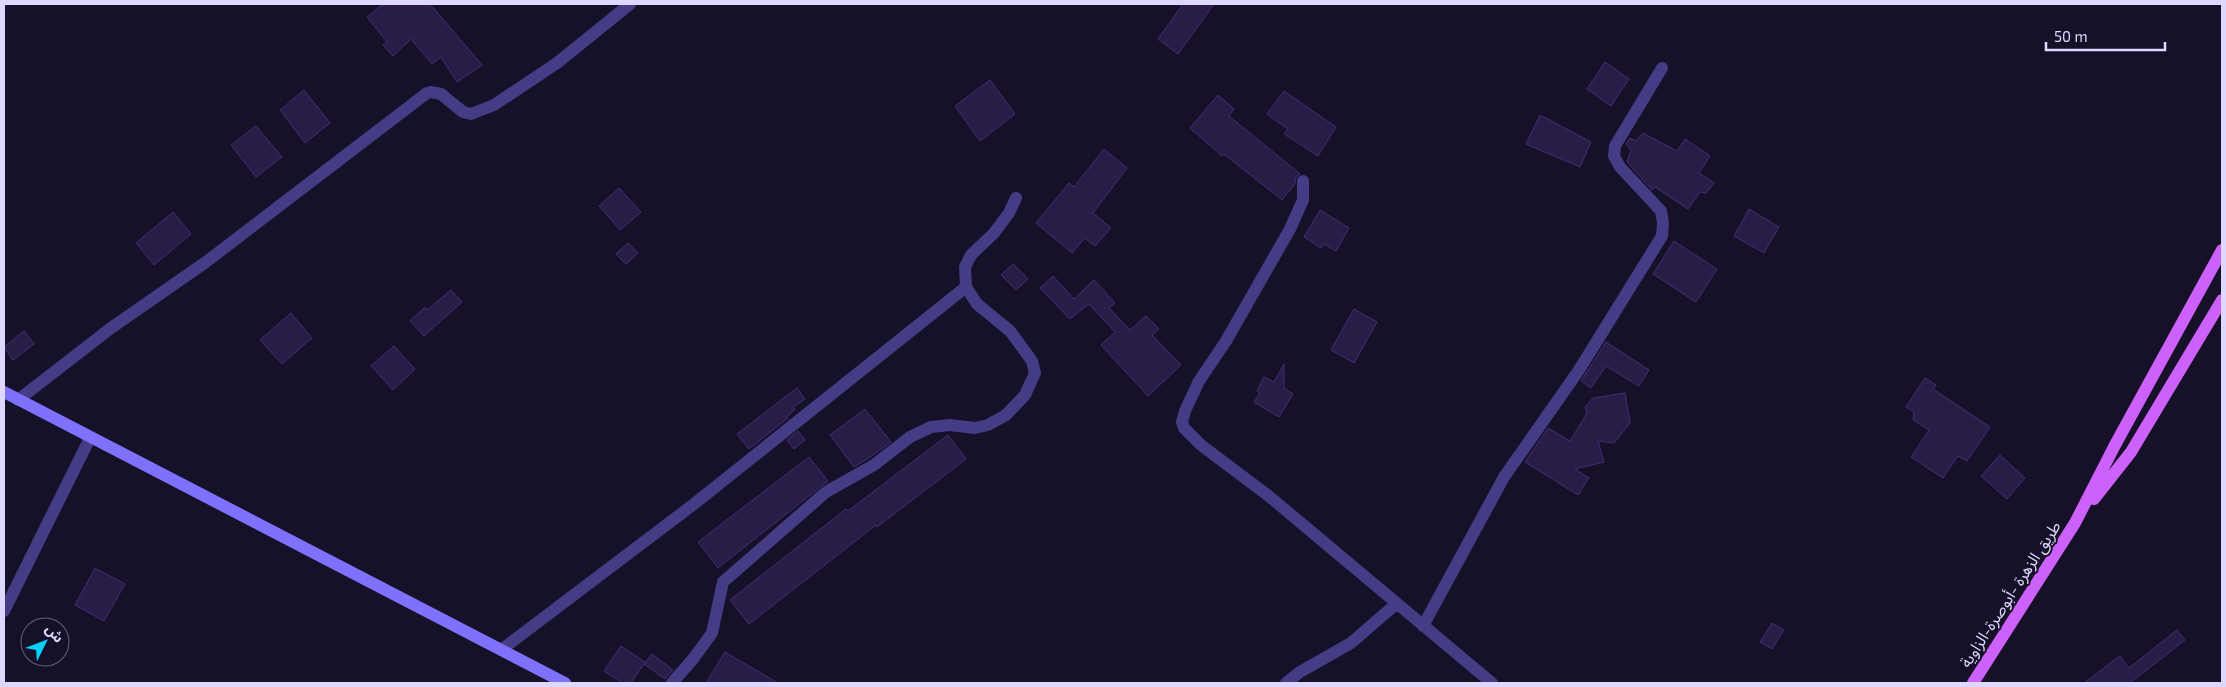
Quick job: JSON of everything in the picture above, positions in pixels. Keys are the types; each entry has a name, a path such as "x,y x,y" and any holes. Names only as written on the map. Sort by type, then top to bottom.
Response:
{"main road":[{"path":"2075,523 2120,436 2222,250"},
{"path":"2075,523 2131,452 2222,300"},
{"name":"طريق الزهرة -أبوصرة-الزاوية","path":"1973,683 2075,523"}],"street":[{"path":"18,400 111,328 206,262 427,93 441,94 463,112 471,114 494,105 557,63 630,4"},
{"path":"1423,626 1504,477 1579,370 1662,236 1663,223 1661,211 1620,167 1614,156 1615,146 1662,68"},
{"path":"1303,180 1303,200 1290,229 1226,341 1199,381 1184,411 1182,422 1184,428 1201,445 1270,497 1423,626 1484,681"},
{"path":"672,683 694,659 712,633 723,582 826,492 874,465 910,437 930,427 950,425 975,428 988,425 1006,415 1025,395 1035,373 1032,361 1010,331 977,304 966,287 965,267 971,255 1004,220 1016,198"},
{"path":"501,650 694,504 966,287"},
{"path":"4,392 565,683"},
{"path":"4,611 90,438"},
{"path":"1286,683 1300,672 1351,643 1396,604"}],"building":[{"path":"383,4 430,4 482,65 457,82 441,57 432,64 411,39 393,56 383,45 387,42 367,17"},
{"path":"1183,4 1214,4 1178,54 1158,39"},
{"path":"1605,62 1629,79 1611,106 1587,89"},
{"path":"990,80 1015,114 980,141 955,106"},
{"path":"304,90 330,123 305,143 280,110"},
{"path":"1284,91 1336,127 1318,156 1284,134 1288,129 1267,114"},
{"path":"1218,95 1234,109 1229,116 1300,174 1296,177 1295,184 1282,200 1224,154 1222,156 1190,128"},
{"path":"1540,115 1591,142 1580,167 1526,144"},
{"path":"256,126 282,157 256,177 231,145"},
{"path":"1643,133 1677,151 1685,139 1710,156 1699,173 1714,183 1706,193 1700,192 1688,209 1655,187 1652,190 1627,162 1631,150 1626,144 1630,138 1636,141"},
{"path":"1104,149 1127,168 1093,213 1111,228 1095,246 1085,238 1072,253 1036,223 1069,183 1074,187"},
{"path":"619,188 641,212 620,230 599,206"},
{"path":"1749,209 1779,227 1764,253 1734,236"},
{"path":"1320,210 1349,228 1336,251 1324,244 1321,248 1304,237"},
{"path":"173,212 191,234 154,265 136,243"},
{"path":"1674,241 1717,269 1696,302 1653,274"},
{"path":"628,243 638,253 626,264 616,254"},
{"path":"1013,264 1028,279 1016,290 1001,275"},
{"path":"1053,276 1074,299 1094,280 1115,303 1109,308 1130,330 1146,316 1159,329 1152,335 1181,365 1148,396 1101,345 1115,332 1089,304 1070,319 1040,288"},
{"path":"451,290 462,302 424,336 410,321 425,307 427,310"},
{"path":"1354,309 1377,322 1354,363 1331,350"},
{"path":"291,313 312,338 282,364 260,340"},
{"path":"24,331 34,344 13,360 4,347"},
{"path":"1606,342 1649,370 1639,386 1606,366 1591,388 1581,381"},
{"path":"394,346 415,369 393,390 371,366"},
{"path":"1284,364 1284,388 1293,394 1279,417 1254,402 1260,393 1257,391 1264,377 1274,382"},
{"path":"1925,378 1936,385 1933,389 1990,427 1967,461 1958,456 1943,478 1911,457 1929,430 1913,420 1914,412 1906,407"},
{"path":"797,388 805,399 793,407 795,409 788,418 749,449 737,434"},
{"path":"1625,393 1630,423 1614,443 1598,441 1604,462 1575,469 1589,478 1578,495 1525,462 1548,428 1570,441 1587,413 1585,407 1593,398"},
{"path":"865,409 891,442 854,467 830,435"},
{"path":"798,431 805,440 794,449 787,440"},
{"path":"948,435 966,459 877,527 876,525 749,624 730,600 846,509 848,511"},
{"path":"2000,455 2025,478 2007,499 1981,476"},
{"path":"809,457 828,481 718,568 698,542"},
{"path":"95,568 125,584 104,621 75,605"},
{"path":"1772,623 1784,630 1772,649 1760,642"},
{"path":"2177,630 2185,640 2130,683 2084,683 2120,656 2129,668"},
{"path":"621,646 645,662 631,683 622,683 604,671"},
{"path":"725,652 778,683 706,683"},
{"path":"652,654 673,670 665,679 644,664"}]}
